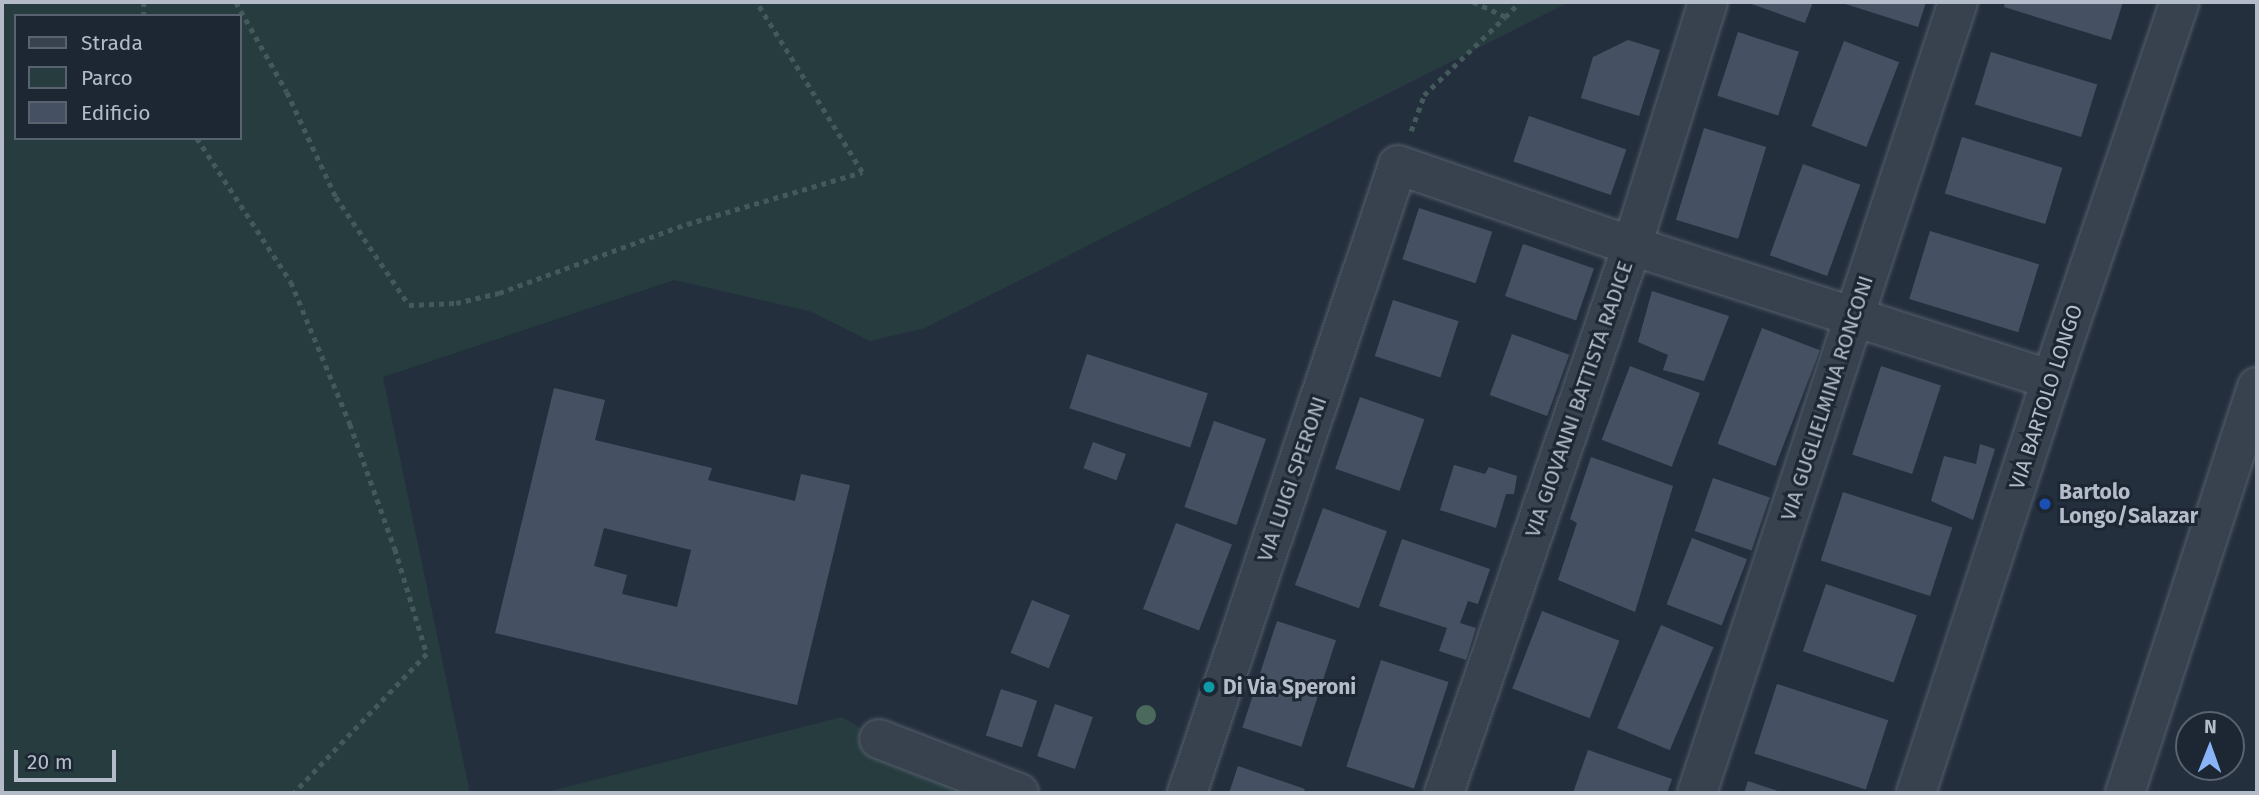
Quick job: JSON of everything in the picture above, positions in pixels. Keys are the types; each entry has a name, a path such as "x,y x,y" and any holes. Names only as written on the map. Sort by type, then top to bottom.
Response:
{"street":[{"name":"VIA GIOVANNI BATTISTA RADICE","path":"1444,793 1632,246 1707,2"},
{"name":"VIA GUGLIELMINA RONCONI","path":"1697,793 1958,2"},
{"name":"VIA BARTOLO LONGO","path":"1916,793 2051,380 2180,2"},
{"path":"1398,165 1632,246 2051,380"},
{"name":"VIA LUIGI SPERONI","path":"1187,793 1398,165"},
{"path":"2125,793 2257,387"},
{"path":"879,739 1019,793"}],"path":[{"path":"236,2 287,92 336,197 409,305 456,303 499,293 687,224 862,172 756,2"},
{"path":"1473,2 1505,18"},
{"path":"1398,165 1424,95 1520,2"},
{"path":"198,140 291,282 350,424 395,549 427,654 294,793"}],"green space":[{"path":"2,2 1569,2 925,328 870,341 809,311 674,280 383,377 470,793 2,793"},
{"path":"842,717 973,793 543,793"}],"building":[{"path":"1746,2 1813,2 1805,23"},
{"path":"1839,2 1926,2 1918,27"},
{"path":"2005,2 2123,2 2111,40 2004,7"},
{"path":"1738,32 1799,52 1778,115 1717,96"},
{"path":"1628,40 1660,50 1639,116 1581,98 1593,57"},
{"path":"1844,41 1899,62 1866,147 1811,126"},
{"path":"1991,52 2097,84 2081,137 1975,105"},
{"path":"1529,116 1626,150 1611,195 1513,161"},
{"path":"1704,128 1766,147 1738,239 1676,220"},
{"path":"1962,137 2062,168 2045,224 1945,193"},
{"path":"1803,164 1860,185 1827,276 1770,255"},
{"path":"1419,208 1492,232 1476,283 1402,259"},
{"path":"1930,231 2039,264 2018,332 1909,299"},
{"path":"1523,244 1594,268 1576,320 1505,296"},
{"path":"1652,291 1729,316 1704,381 1663,370 1668,355 1638,342"},
{"path":"1393,300 1459,321 1440,377 1375,356"},
{"path":"1762,328 1820,350 1775,466 1718,444"},
{"path":"1512,334 1569,355 1547,416 1490,395"},
{"path":"1087,354 1208,393 1190,447 1069,408"},
{"path":"1630,366 1700,393 1672,467 1602,440"},
{"path":"1881,366 1941,385 1912,474 1852,454"},
{"path":"554,388 605,400 595,440 712,468 708,480 795,501 801,474 850,485 797,705 495,633","holes":["604,528 691,550 677,607 622,594 627,575 594,566"]},
{"path":"1360,397 1424,419 1400,491 1335,469"},
{"path":"1214,421 1266,439 1236,525 1184,507"},
{"path":"1093,442 1126,454 1116,480 1083,468"},
{"path":"1980,444 1995,449 1973,520 1931,501 1944,456 1976,464"},
{"path":"1591,457 1673,486 1635,612 1558,580 1577,523 1570,519"},
{"path":"1454,465 1485,474 1489,467 1517,476 1514,494 1506,494 1496,528 1440,510"},
{"path":"1713,478 1770,498 1751,550 1695,531"},
{"path":"1843,492 1952,528 1930,596 1821,560"},
{"path":"1323,508 1387,531 1359,608 1295,585"},
{"path":"1176,523 1232,545 1199,630 1143,609"},
{"path":"1692,538 1747,559 1722,625 1667,604"},
{"path":"1402,539 1490,569 1478,604 1468,601 1460,623 1476,628 1466,660 1439,651 1447,628 1379,606"},
{"path":"1826,584 1917,615 1894,682 1803,651"},
{"path":"1032,600 1070,615 1049,668 1011,653"},
{"path":"1542,611 1619,641 1590,718 1512,688"},
{"path":"1277,621 1336,640 1301,747 1242,728"},
{"path":"1661,625 1713,647 1670,750 1617,728"},
{"path":"1381,660 1449,682 1414,788 1346,767"},
{"path":"1777,684 1888,720 1866,790 1754,753"},
{"path":"1001,689 1037,701 1022,747 986,736"},
{"path":"1055,704 1093,717 1075,769 1037,756"},
{"path":"1588,750 1672,779 1667,793 1573,793"},
{"path":"1238,766 1305,789 1303,793 1229,793"},
{"path":"1748,781 1784,793 1744,793"}],"place":[{"name":"Bartolo Longo/Salazar","path":"2045,504"},
{"name":"Di Via Speroni","path":"1209,687"}]}
